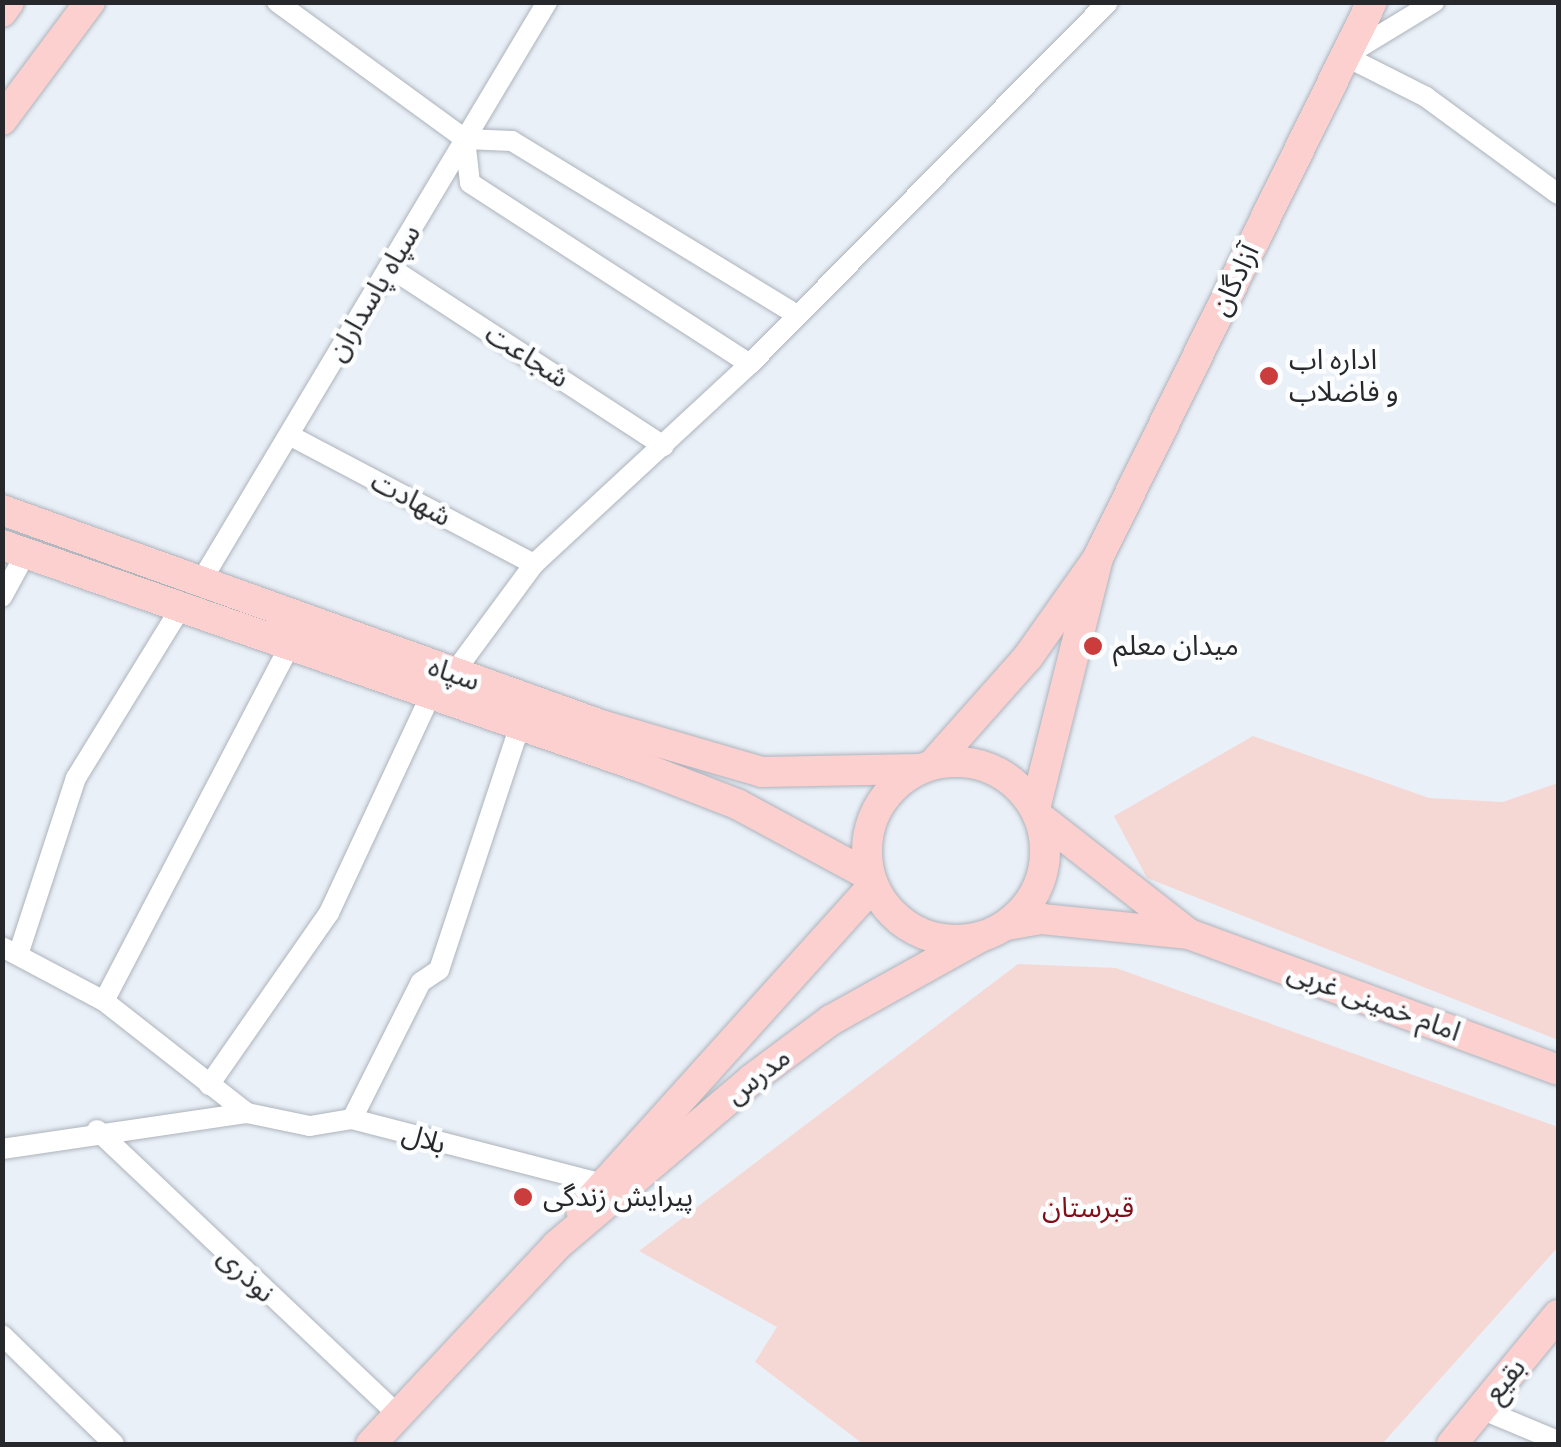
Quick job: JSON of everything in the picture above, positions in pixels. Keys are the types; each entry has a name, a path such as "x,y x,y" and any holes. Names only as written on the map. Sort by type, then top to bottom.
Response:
{"main road":[{"path":"2,12 9,2"},
{"path":"2,120 90,2"},
{"name":"آزادگان","path":"1098,558 1346,56 1361,8"},
{"name":"سپاه","path":"2,510 200,583 442,684 520,725 737,804 871,881"},
{"name":"سپاه","path":"14,549 290,645 786,777 926,767"},
{"path":"1098,558 1037,812 1041,880 994,931 924,934 871,881 872,816 926,767 1028,658 1098,558"},
{"path":"926,767 992,769 1037,812"},
{"name":"امام خمینی غربی","path":"1037,812 1188,934"},
{"name":"مدرس","path":"556,1246 599,1183 871,881"},
{"name":"امام خمینی غربی","path":"994,931 1042,919 1188,934 1558,1070"},
{"name":"مدرس","path":"371,1444 556,1246 831,1020 994,931"},
{"name":"بقیع","path":"1452,1444 1558,1316"}],"street":[{"path":"278,2 465,139 512,141 797,315"},
{"name":"سپاه پاسداران","path":"200,583 547,2"},
{"path":"209,1084 329,913 442,684 534,564 750,364 1108,2"},
{"path":"1346,56 1434,2"},
{"path":"1346,56 1426,97 1558,194"},
{"path":"465,139 470,182 750,364"},
{"name":"شجاعت","path":"389,267 664,446"},
{"name":"شهادت","path":"289,434 534,564"},
{"path":"2,596 14,549"},
{"path":"11,950 76,778 181,607"},
{"path":"104,1001 290,645"},
{"path":"352,1119 421,982 439,970 520,725"},
{"name":"بلال","path":"11,950 104,1001 247,1113"},
{"name":"بلال","path":"2,1150 97,1130 247,1113 310,1126 352,1119 599,1183"},
{"name":"نوذری","path":"97,1130 400,1416"},
{"path":"2,1336 114,1444"},
{"path":"1482,1408 1558,1440"}],"green space":[{"path":"1253,736 1429,798 1503,802 1558,783 1558,1040 1147,878 1114,816"},
{"name":"قبرستان","path":"1018,964 1116,968 1558,1127 1558,1247 1382,1444 863,1444 755,1362 777,1327 639,1251"}],"place":[{"name":"اداره اب و فاضلاب","path":"1269,376"},
{"name":"میدان معلم","path":"1093,646"},
{"name":"پیرایش زندگی","path":"523,1197"}]}
